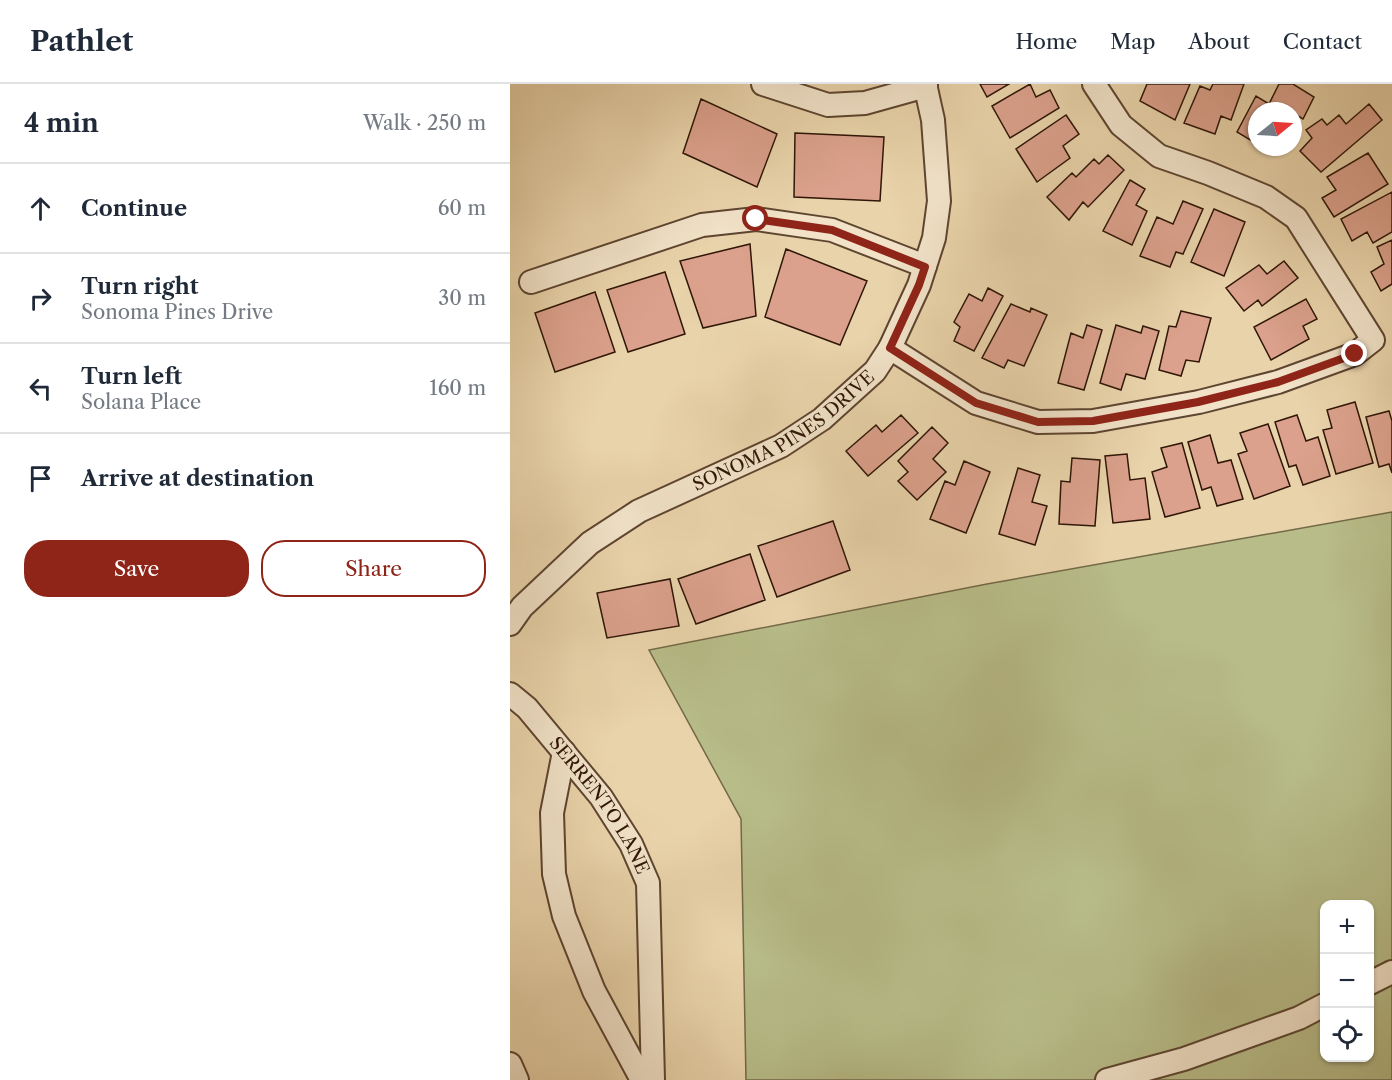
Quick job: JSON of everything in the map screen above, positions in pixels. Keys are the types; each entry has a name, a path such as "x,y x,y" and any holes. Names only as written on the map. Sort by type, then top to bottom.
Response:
{"street":[{"path":"763,84 828,105 865,103 925,85"},
{"path":"890,348 976,403 1038,422 1093,421 1198,402 1278,382 1383,345 1296,218 1266,197 1159,156 1121,125 1094,84"},
{"name":"SONOMA PINES DRIVE","path":"514,609 590,543 639,511 781,446 822,418 875,371 890,348 919,285 934,238 939,201 933,120 925,85"},
{"path":"531,282 702,225 756,219 832,230 925,267"},
{"name":"SERRENTO LANE","path":"510,694 527,708 601,797 631,844 648,883 653,1080"},
{"path":"564,752 552,813 554,874 561,905 594,991 642,1080"},
{"path":"1374,981 1392,972"},
{"path":"1107,1080 1184,1059 1299,1018 1320,1007"},
{"path":"510,1064 517,1080"}],"green space":[{"path":"1392,512 1392,1080 746,1080 741,819 649,650 987,584"}],"building":[{"path":"980,84 1009,84 987,97"},
{"path":"1030,84 1036,97 1050,90 1059,108 1010,138 992,106"},
{"path":"1147,84 1190,84 1175,120 1140,101"},
{"path":"1213,84 1244,84 1231,120 1221,116 1215,134 1184,123 1200,86 1210,90"},
{"path":"1279,84 1293,84 1314,97 1303,119 1302,102 1270,102"},
{"path":"1256,96 1266,102 1253,102"},
{"path":"701,99 777,134 757,187 683,153"},
{"path":"1369,104 1382,120 1321,172 1302,153 1302,149 1312,138 1306,130 1322,119 1327,125 1339,115 1346,124"},
{"path":"1248,111 1248,139 1237,132"},
{"path":"1066,115 1079,134 1063,146 1070,158 1037,182 1016,149"},
{"path":"795,133 884,137 880,201 794,197"},
{"path":"1368,153 1388,184 1334,217 1322,198 1336,190 1327,177"},
{"path":"1108,155 1124,170 1088,207 1083,202 1069,220 1047,197 1072,173 1076,177 1094,159 1099,164"},
{"path":"1130,180 1145,189 1136,205 1147,211 1132,245 1103,231"},
{"path":"1392,192 1392,232 1373,243 1367,232 1352,241 1341,219"},
{"path":"1183,201 1203,209 1183,254 1176,252 1170,267 1140,256 1157,217 1173,224"},
{"path":"1214,209 1245,222 1224,276 1191,262"},
{"path":"1392,240 1392,284 1381,291 1371,272 1384,264 1377,247"},
{"path":"750,244 756,316 703,328 680,261"},
{"path":"786,249 867,281 840,345 765,317"},
{"path":"1284,261 1298,278 1262,306 1258,300 1244,311 1226,288 1259,265 1267,274"},
{"path":"665,272 685,334 628,352 607,290"},
{"path":"988,288 1003,296 974,351 954,341 960,327 954,322 969,294 982,301"},
{"path":"595,292 615,352 555,372 535,313"},
{"path":"1306,299 1317,319 1303,326 1309,339 1271,360 1254,327"},
{"path":"1011,304 1030,312 1031,308 1047,315 1024,366 1008,360 1004,368 982,358"},
{"path":"1181,311 1211,318 1199,362 1186,360 1181,376 1159,370 1169,326 1176,327"},
{"path":"1087,325 1102,330 1084,390 1058,383 1071,333 1083,338"},
{"path":"1116,325 1141,333 1143,326 1159,331 1145,379 1126,374 1121,390 1100,383"},
{"path":"1355,402 1373,463 1336,474 1323,430 1332,428 1327,410"},
{"path":"1389,411 1392,421 1392,473 1389,464 1379,467 1366,417"},
{"path":"901,415 918,433 868,476 846,451 876,425 882,432"},
{"path":"1297,415 1306,441 1318,437 1330,476 1303,485 1296,465 1289,467 1275,422"},
{"path":"1268,424 1290,486 1254,499 1238,454 1247,451 1240,433"},
{"path":"932,427 948,443 933,459 946,472 917,500 898,481 908,472 898,461"},
{"path":"1210,435 1218,463 1231,460 1243,499 1217,506 1211,487 1202,490 1188,442"},
{"path":"1182,443 1200,508 1165,517 1152,472 1167,467 1161,448"},
{"path":"1127,454 1130,480 1145,478 1150,519 1113,523 1105,456"},
{"path":"1072,458 1100,460 1095,526 1059,524 1061,481 1070,482"},
{"path":"964,461 990,472 966,533 930,519 945,481 955,485"},
{"path":"1018,468 1040,475 1032,502 1047,506 1035,545 999,534"},
{"path":"833,521 850,570 777,597 758,546"},
{"path":"750,554 765,600 696,624 678,579"},
{"path":"670,579 679,626 607,638 597,593"}],"route":[{"path":"756,219 832,230 925,267 890,348 976,403 1038,422 1093,421 1198,402 1278,382 1355,354"}]}
